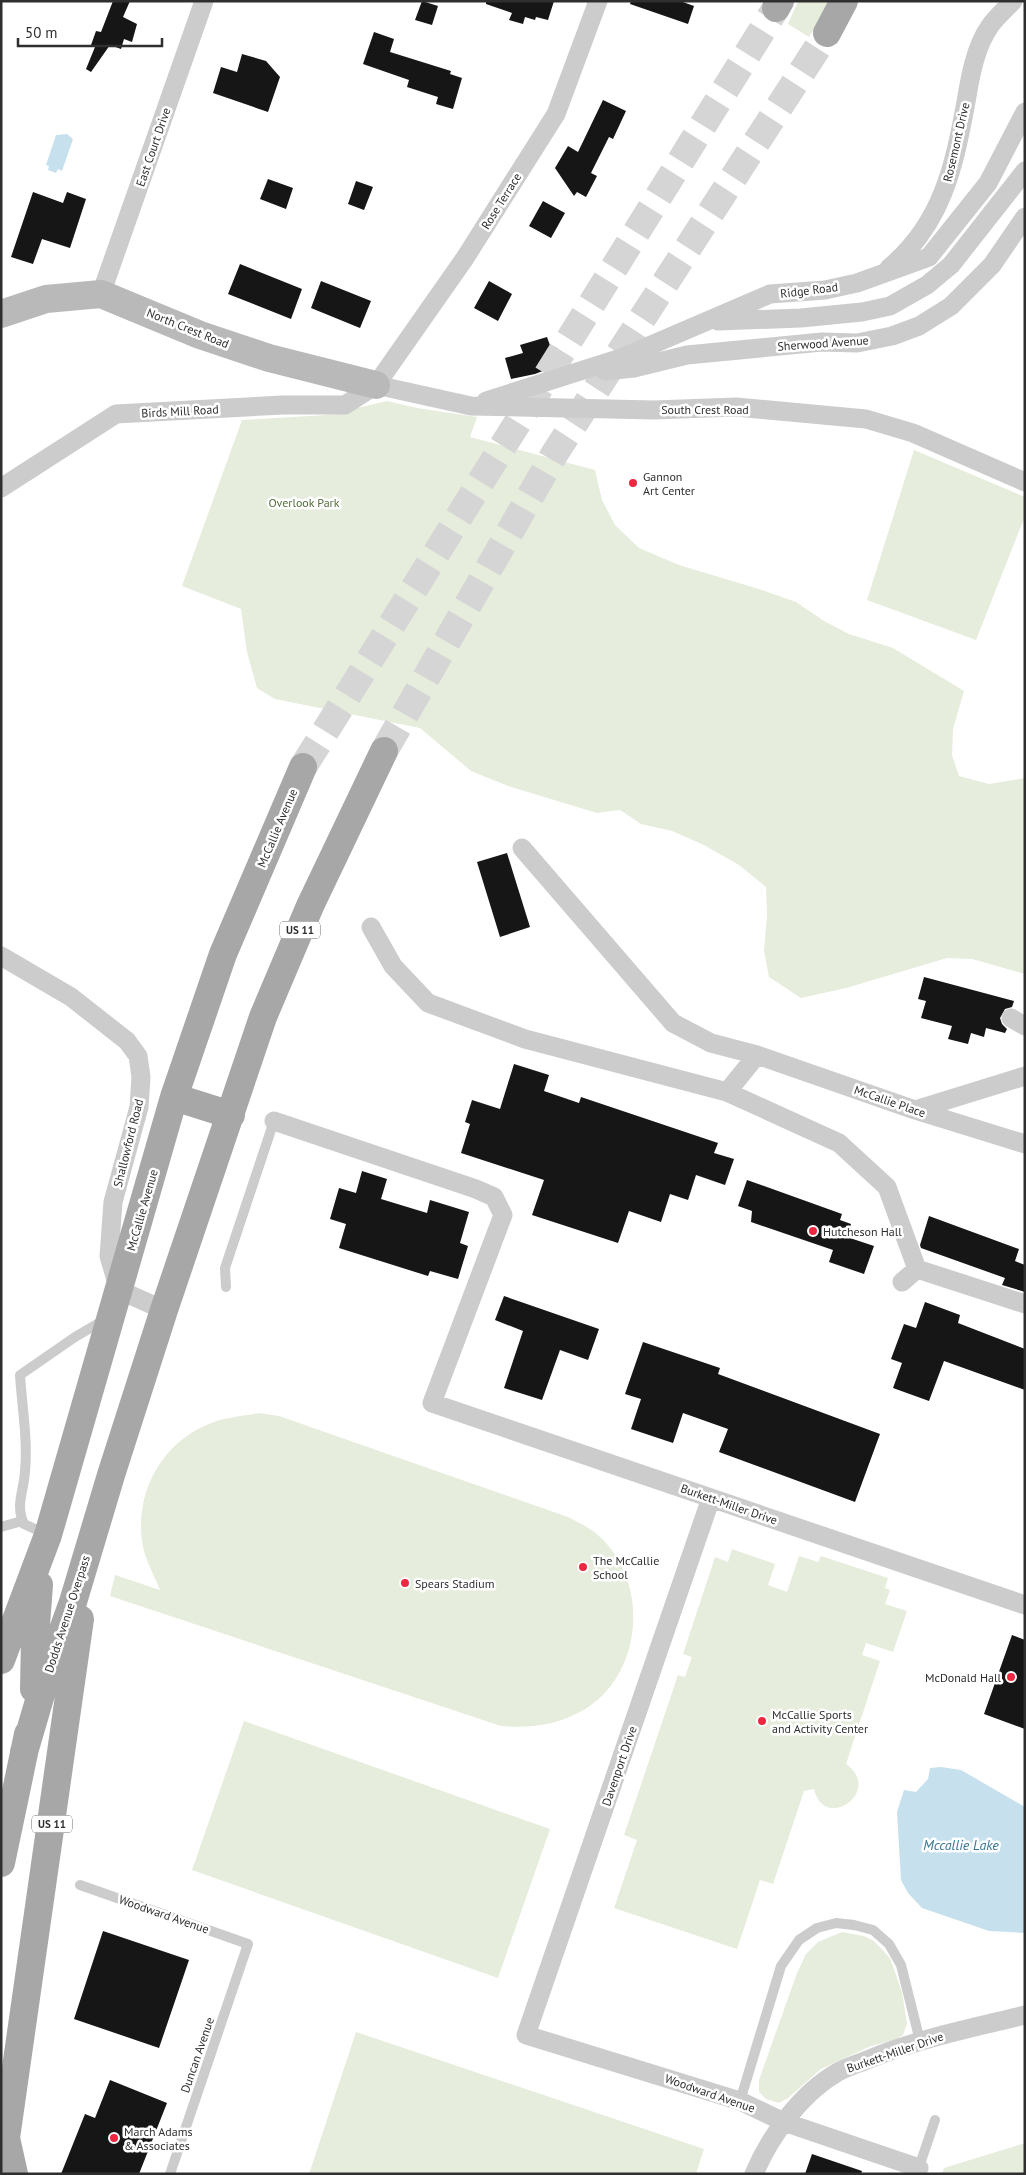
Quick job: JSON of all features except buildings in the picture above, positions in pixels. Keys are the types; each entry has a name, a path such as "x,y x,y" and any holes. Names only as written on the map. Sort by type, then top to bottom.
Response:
{"main road":[{"path":"828,33 844,1"},
{"name":"US 11","path":"14,2174 6,2138 80,1615 111,1475 164,1310 263,1017 310,906 384,750"},
{"name":"McCallie Avenue","path":"1,1660 48,1535 174,1098 223,954 303,766"},
{"path":"174,1098 231,1115"},
{"name":"Dodds Avenue Overpass","path":"24,1752 46,1677 73,1602 111,1475"},
{"name":"Dodds Avenue Overpass","path":"1,1863 33,1700 37,1596 48,1535"}],"street":[{"name":"East Court Drive","path":"102,294 204,1"},
{"name":"Rose Terrace","path":"376,385 465,258 556,114 598,1"},
{"name":"Rosemont Drive","path":"882,274 904,256 923,232 940,203 951,175 972,65 989,27 1013,1"},
{"name":"Ridge Road","path":"471,406 621,358 770,294 825,290 857,283 929,257 988,183 1025,112"},
{"path":"706,322 818,316 862,312 890,306 927,285 951,265 1025,171"},
{"name":"Sherwood Avenue","path":"574,373 634,368 687,355 822,342 857,343 901,333 919,326 952,306 992,265 1025,217"},
{"name":"North Crest Road","path":"1,314 46,299 102,294 200,334 269,358 376,385"},
{"name":"South Crest Road","path":"376,385 471,406 654,410 736,408 866,419 913,433 1025,482"},
{"name":"Birds Mill Road","path":"1,488 116,414 283,405 345,405 376,385"},
{"name":"McCallie Place","path":"522,848 672,1024 711,1042 757,1055 915,1110 1025,1144"},
{"path":"371,927 392,966 428,1003 525,1038 727,1092 839,1143 887,1187 917,1269"},
{"name":"Shallowford Road","path":"1,956 71,997 127,1041 138,1056 141,1077 139,1107 112,1202 109,1256 119,1290"},
{"path":"727,1092 757,1055"},
{"path":"915,1110 1025,1076"},
{"name":"Burkett-Miller Drive","path":"274,1121 476,1189 494,1198 502,1215 432,1403 1025,1605"},
{"path":"902,1282 917,1269"},
{"path":"917,1269 1025,1304"},
{"path":"119,1290 164,1310"},
{"name":"Davenport Drive","path":"526,2035 711,1498"},
{"name":"Burkett-Miller Drive","path":"754,2174 765,2147 784,2122 810,2094 838,2072 920,2041 1025,2015"},
{"name":"Woodward Avenue","path":"526,2035 740,2101 784,2122 918,2171"}],"lane":[{"path":"226,1287 225,1268 274,1121"},
{"path":"22,1521 19,1504 26,1472 20,1375 75,1337 112,1316"},
{"path":"1,1527 22,1521 48,1535"},
{"name":"Woodward Avenue","path":"80,1885 248,1944"},
{"path":"740,2101 781,1966 799,1940 818,1928 836,1923 854,1925 874,1930 889,1944 901,1966 920,2041"},
{"name":"Duncan Avenue","path":"170,2174 248,1944"},
{"path":"918,2171 935,2120"}],"green space":[{"path":"798,1 832,1 809,37 788,24"},
{"name":"Overlook Park","path":"387,401 417,408 477,417 470,437 595,470 602,500 615,525 639,548 679,565 796,602 824,621 849,634 893,648 964,691 953,729 952,755 959,776 989,784 1025,778 1025,974 972,959 947,958 846,988 801,998 769,977 764,951 767,915 766,887 739,865 704,845 672,831 641,824 620,810 597,813 508,786 471,771 420,728 275,699 257,688 247,652 241,609 182,586 242,420 327,415"},
{"path":"914,450 1025,497 1025,516 976,640 867,600"},
{"path":"259,1413 279,1416 568,1517 593,1531 617,1557 628,1580 633,1605 633,1631 627,1656 616,1679 599,1698 569,1717 540,1725 521,1727 501,1726 110,1596 115,1575 160,1590 144,1551 141,1531 146,1491 154,1473 165,1456 195,1430 219,1420"},
{"name":"McCallie Sports and Activity Center","path":"732,1549 775,1564 768,1585 787,1592 799,1556 818,1562 821,1556 888,1578 885,1588 890,1590 885,1604 907,1611 893,1652 866,1643 862,1655 880,1661 846,1764 856,1775 858,1785 855,1795 848,1803 839,1808 829,1807 820,1802 814,1789 804,1791 773,1884 760,1880 737,1949 614,1908 637,1840 624,1835 678,1675 685,1677 692,1657 683,1654 715,1557 728,1562"},
{"path":"244,1721 550,1829 498,1978 192,1870"},
{"path":"842,1932 864,1936 874,1941 890,1958 902,1992 907,2024 903,2035 895,2040 871,2046 821,2069 788,2098 779,2103 766,2099 759,2092 759,2080 797,1973 806,1954 818,1942"},
{"path":"356,2032 704,2149 696,2174 309,2174"},
{"path":"1025,2143 1025,2174 942,2174 944,2168"}],"water":[{"path":"67,134 73,139 62,171 58,169 56,173 48,170 49,166 46,165 56,135"},
{"name":"Mccallie Lake","path":"941,1767 961,1770 1025,1807 1025,1933 989,1931 922,1908 908,1893 901,1880 897,1812 904,1790 916,1792 928,1779 930,1768"}],"tunnel":[{"path":"303,767 776,8"},
{"path":"384,751 555,453 827,33"}],"place":[{"name":"Gannon Art Center","path":"633,483"},
{"name":"Hutcheson Hall","path":"813,1231"},
{"name":"The McCallie School","path":"583,1567"},
{"name":"Spears Stadium","path":"405,1583"},
{"name":"McDonald Hall","path":"1011,1677"},
{"name":"McCallie Sports and Activity Center","path":"762,1721"},
{"name":"March Adams & Associates","path":"114,2138"}]}
